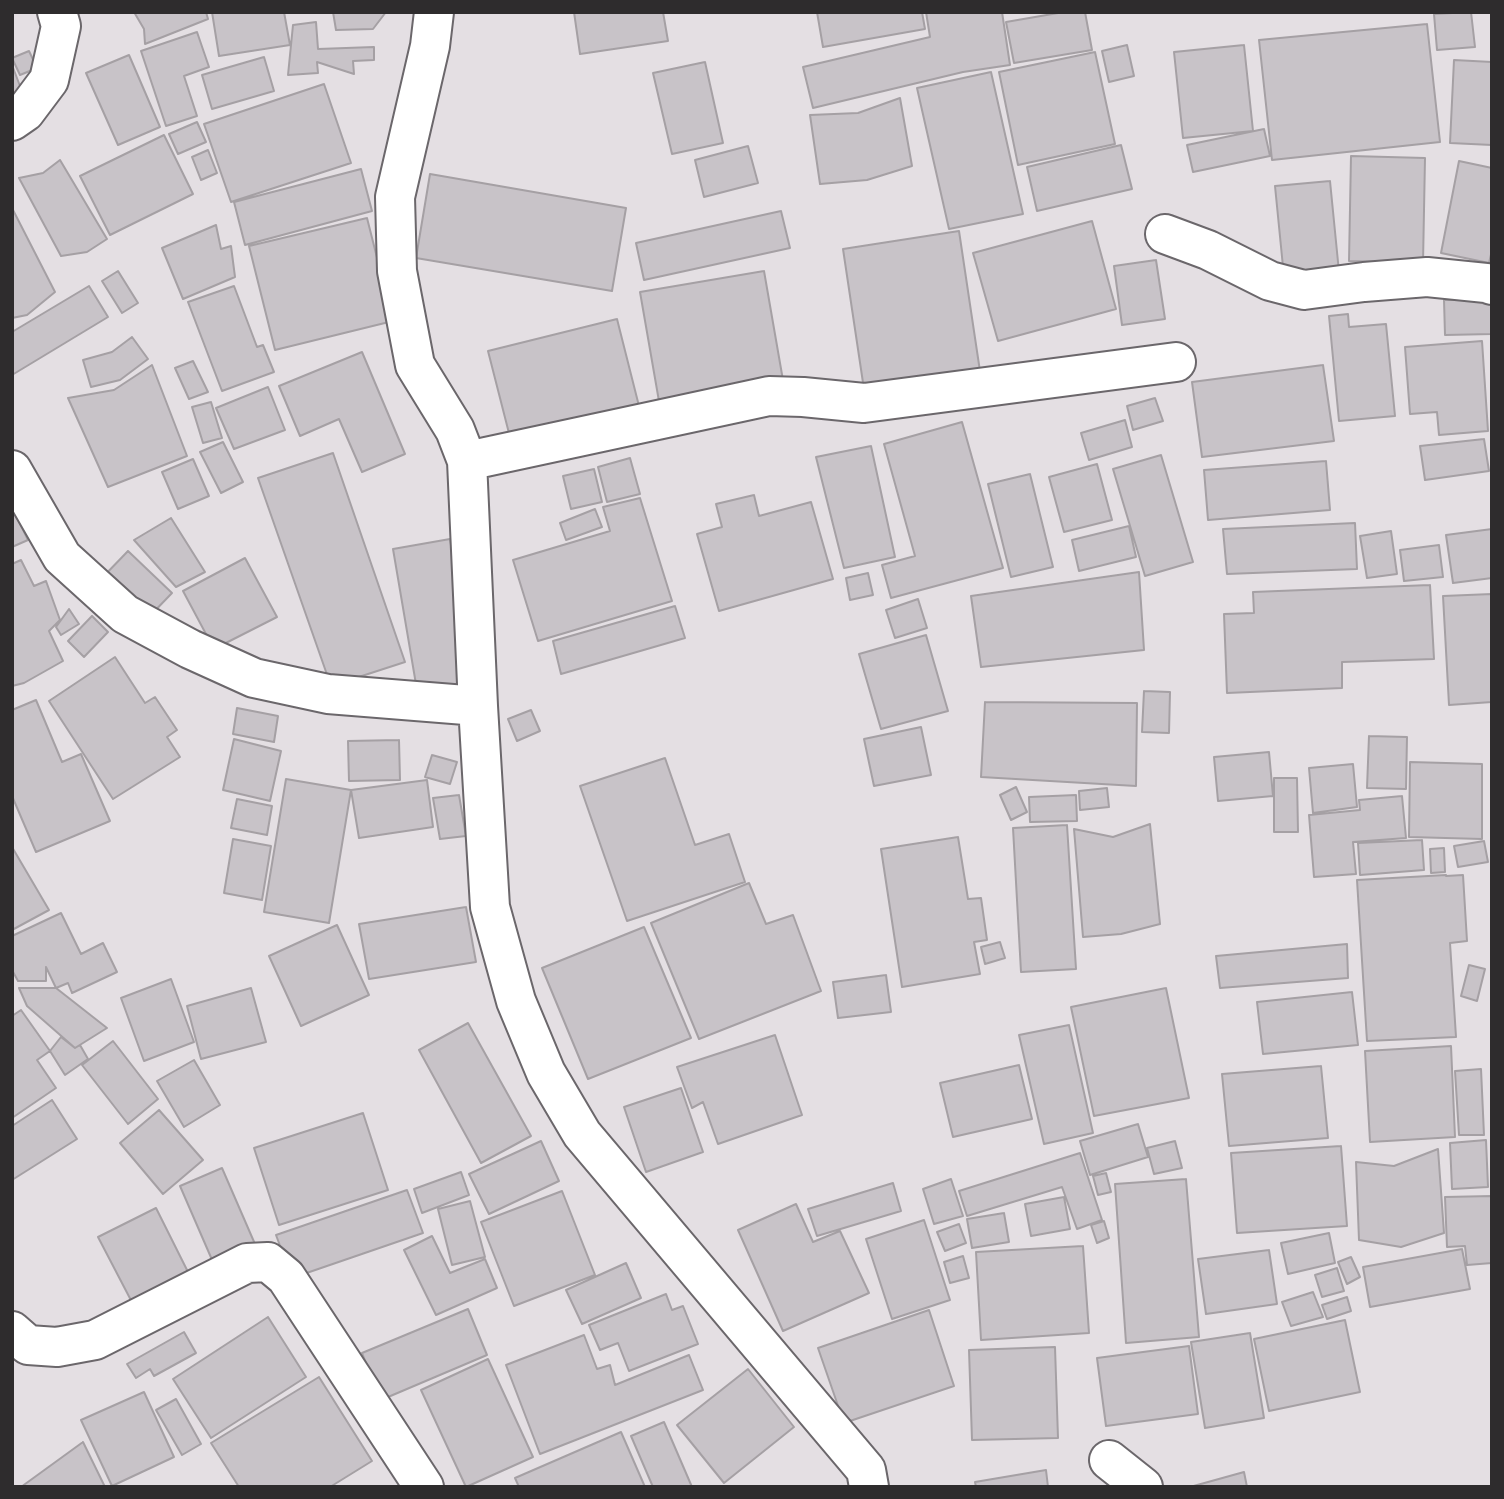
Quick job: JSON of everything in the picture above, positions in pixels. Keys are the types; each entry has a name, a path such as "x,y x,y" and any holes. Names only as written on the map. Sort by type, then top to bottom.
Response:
{"street":[{"path":"12,121 25,112 49,80 61,26 57,12"},
{"path":"434,12 430,46 395,197 397,271 415,365 455,430 467,461 490,908 516,1000 546,1073 582,1134 866,1470 869,1487"},
{"path":"1165,234 1208,250 1270,281 1304,290 1427,277 1492,285"},
{"path":"467,461 769,396 864,403 1176,362"},
{"path":"12,470 62,557 125,614 190,649 254,678 328,694 478,706"},
{"path":"12,1331 28,1345 57,1347 95,1340 247,1263 268,1262 286,1277 424,1487"},
{"path":"1109,1460 1143,1487"}],"building":[{"path":"134,12 206,12 208,19 145,44 144,29"},
{"path":"212,12 284,12 290,45 219,56"},
{"path":"333,12 386,12 373,29 336,30"},
{"path":"574,12 663,12 668,41 580,54"},
{"path":"817,12 922,12 925,29 823,47"},
{"path":"926,12 1002,12 1010,65 963,72 813,108 803,67 930,37"},
{"path":"1064,12 1085,12 1092,50 1014,63 1006,22"},
{"path":"1471,12 1475,47 1437,50 1434,14"},
{"path":"316,22 318,49 374,47 374,60 353,61 354,74 317,62 318,73 288,75 293,25"},
{"path":"1427,24 1440,142 1272,160 1259,40"},
{"path":"197,32 209,67 184,76 197,116 166,126 141,51"},
{"path":"1127,45 1134,76 1109,82 1102,51"},
{"path":"1244,45 1253,131 1183,138 1174,52"},
{"path":"29,51 37,68 20,75 12,58"},
{"path":"1095,52 1115,144 1018,165 999,72"},
{"path":"129,55 160,127 118,145 86,73"},
{"path":"264,57 274,91 212,109 202,75"},
{"path":"1454,60 1492,62 1492,145 1450,143"},
{"path":"705,62 723,143 672,154 653,73"},
{"path":"12,65 28,107 12,115"},
{"path":"991,72 1023,214 949,229 917,88"},
{"path":"324,84 351,163 231,202 204,124"},
{"path":"900,98 912,166 867,180 820,184 810,115 858,113"},
{"path":"197,122 206,142 178,154 169,134"},
{"path":"1264,129 1270,156 1193,172 1187,145"},
{"path":"164,135 193,194 110,235 80,176"},
{"path":"1121,145 1132,189 1037,211 1027,167"},
{"path":"748,146 758,183 704,197 695,160"},
{"path":"208,150 217,173 201,180 192,157"},
{"path":"1351,156 1425,158 1423,263 1349,261"},
{"path":"60,160 107,239 87,252 61,256 19,178 43,173"},
{"path":"1459,161 1492,168 1492,250 1489,263 1441,253"},
{"path":"361,169 372,211 245,245 234,202"},
{"path":"430,174 626,208 612,291 416,258"},
{"path":"1330,181 1339,272 1284,277 1275,186"},
{"path":"12,208 55,292 27,315 12,318"},
{"path":"781,211 790,248 644,280 636,243"},
{"path":"367,218 393,321 275,350 249,246"},
{"path":"1092,221 1116,309 998,341 973,253"},
{"path":"216,225 221,249 231,246 235,277 183,299 162,248"},
{"path":"959,231 981,378 865,396 843,249"},
{"path":"1156,260 1165,319 1122,325 1114,266"},
{"path":"118,271 138,303 122,313 102,281"},
{"path":"764,271 784,386 660,407 640,292"},
{"path":"89,286 108,317 12,375 12,332"},
{"path":"234,286 257,347 263,345 274,372 222,391 188,302"},
{"path":"1492,299 1492,334 1445,335 1444,300"},
{"path":"1348,314 1349,327 1386,324 1395,416 1339,421 1329,316"},
{"path":"617,319 641,414 512,445 488,351"},
{"path":"132,337 148,359 120,380 91,387 83,360 112,352"},
{"path":"1482,341 1488,431 1439,435 1437,412 1410,414 1405,347"},
{"path":"362,352 405,454 362,472 339,419 300,436 279,386"},
{"path":"193,361 208,392 189,399 175,368"},
{"path":"152,365 187,456 108,487 68,398 114,390"},
{"path":"1323,365 1334,441 1202,457 1192,382"},
{"path":"268,387 285,430 234,449 216,408"},
{"path":"1155,398 1163,421 1133,430 1127,406"},
{"path":"211,402 222,438 203,443 192,407"},
{"path":"1125,420 1132,447 1089,460 1081,433"},
{"path":"962,422 1003,568 891,598 882,565 915,556 884,444"},
{"path":"1484,439 1489,471 1425,480 1420,446"},
{"path":"223,442 243,482 221,493 200,452"},
{"path":"871,446 895,557 844,568 816,457"},
{"path":"333,453 405,662 331,686 258,478"},
{"path":"1161,455 1193,562 1145,576 1113,469"},
{"path":"630,458 640,494 607,502 598,467"},
{"path":"193,459 209,496 178,509 162,472"},
{"path":"1326,461 1330,510 1208,520 1204,470"},
{"path":"1097,464 1112,520 1064,532 1049,477"},
{"path":"594,469 602,502 571,509 563,476"},
{"path":"1030,474 1053,567 1011,577 988,484"},
{"path":"754,495 759,516 811,502 833,579 719,611 697,534 722,527 716,504"},
{"path":"640,498 672,601 538,641 513,560 610,531 603,507"},
{"path":"12,507 28,540 12,547"},
{"path":"595,509 602,527 566,540 560,523"},
{"path":"171,518 205,572 176,587 134,540"},
{"path":"1355,523 1357,569 1227,574 1223,529"},
{"path":"1129,526 1136,557 1079,571 1072,540"},
{"path":"1492,529 1492,578 1453,583 1446,535"},
{"path":"1391,531 1397,574 1367,578 1360,536"},
{"path":"450,539 475,687 418,696 393,549"},
{"path":"1439,545 1443,577 1404,581 1400,550"},
{"path":"128,551 172,593 146,620 101,579"},
{"path":"245,558 277,617 214,649 183,591"},
{"path":"21,560 34,586 46,581 60,620 49,631 63,661 24,683 12,686 12,564"},
{"path":"1139,572 1144,650 981,667 971,596"},
{"path":"868,573 873,595 850,600 846,578"},
{"path":"1430,585 1434,659 1342,662 1342,688 1227,693 1224,614 1254,613 1253,592"},
{"path":"1492,594 1492,702 1449,705 1443,596"},
{"path":"918,599 927,628 895,638 886,610"},
{"path":"675,606 685,638 561,674 553,641"},
{"path":"69,609 79,624 61,635 56,627"},
{"path":"92,616 108,632 84,657 68,641"},
{"path":"926,635 948,711 881,729 859,654"},
{"path":"115,657 145,703 155,697 177,730 167,737 180,757 113,799 49,701"},
{"path":"1144,691 1170,692 1169,733 1142,732"},
{"path":"36,700 62,762 81,754 110,821 36,852 12,796 12,710"},
{"path":"985,702 1137,703 1136,786 981,777"},
{"path":"237,708 278,716 274,742 233,734"},
{"path":"531,710 540,731 517,741 508,719"},
{"path":"921,727 931,775 874,786 864,739"},
{"path":"1369,736 1407,737 1406,789 1367,788"},
{"path":"234,739 281,751 270,801 223,790"},
{"path":"399,740 400,780 349,781 348,741"},
{"path":"1269,752 1273,796 1218,801 1214,757"},
{"path":"432,755 457,762 450,784 425,777"},
{"path":"665,758 695,845 729,834 745,882 627,921 580,786"},
{"path":"1410,762 1482,764 1482,839 1409,837"},
{"path":"1353,764 1357,807 1313,813 1309,768"},
{"path":"1274,778 1297,778 1298,832 1274,832"},
{"path":"286,779 351,790 329,923 264,912"},
{"path":"427,780 433,827 359,838 351,790"},
{"path":"1016,787 1027,812 1011,820 1000,795"},
{"path":"1107,788 1109,807 1080,810 1079,791"},
{"path":"459,795 466,836 440,839 433,798"},
{"path":"1076,795 1077,821 1030,822 1029,797"},
{"path":"1402,796 1406,838 1353,842 1356,874 1314,877 1309,815 1360,810 1359,800"},
{"path":"237,799 272,806 267,835 231,828"},
{"path":"1150,824 1160,924 1121,934 1083,937 1074,829 1113,837"},
{"path":"1067,825 1076,969 1021,972 1013,828"},
{"path":"958,837 968,899 981,898 987,940 974,942 980,974 902,987 881,849"},
{"path":"233,839 271,846 262,900 224,893"},
{"path":"1422,840 1424,870 1360,875 1358,843"},
{"path":"1484,841 1488,862 1458,867 1454,846"},
{"path":"12,847 49,910 12,930"},
{"path":"1444,848 1445,872 1431,873 1430,849"},
{"path":"1463,875 1467,941 1450,943 1456,1037 1367,1041 1357,880"},
{"path":"749,883 766,924 793,915 821,991 699,1039 651,923"},
{"path":"466,907 476,962 369,979 359,924"},
{"path":"61,913 81,954 103,943 117,972 72,993 68,983 56,988 46,967 46,981 18,981 12,970 12,936"},
{"path":"337,925 369,995 301,1026 269,956"},
{"path":"644,927 691,1038 588,1079 542,968"},
{"path":"1000,942 1005,958 985,964 981,947"},
{"path":"1347,944 1348,978 1220,988 1216,956"},
{"path":"1469,965 1485,969 1477,1001 1461,996"},
{"path":"886,975 891,1012 838,1018 833,982"},
{"path":"171,979 194,1042 144,1061 121,998"},
{"path":"19,988 56,988 107,1028 75,1048 27,1006"},
{"path":"251,988 266,1042 201,1059 187,1006"},
{"path":"1166,988 1189,1098 1094,1116 1071,1007"},
{"path":"1352,992 1358,1045 1263,1054 1257,1002"},
{"path":"21,1010 50,1051 37,1060 56,1088 12,1118 12,1016"},
{"path":"468,1023 531,1136 481,1163 419,1050"},
{"path":"1069,1025 1093,1133 1044,1144 1019,1035"},
{"path":"775,1035 802,1115 718,1144 703,1102 692,1108 677,1067"},
{"path":"61,1037 75,1048 80,1045 88,1059 65,1075 50,1051"},
{"path":"113,1041 158,1099 128,1124 82,1065"},
{"path":"1451,1046 1455,1137 1370,1142 1365,1051"},
{"path":"194,1060 220,1105 184,1127 157,1081"},
{"path":"1019,1065 1032,1119 953,1137 940,1083"},
{"path":"1321,1066 1328,1138 1229,1146 1222,1074"},
{"path":"1481,1069 1484,1135 1459,1135 1455,1071"},
{"path":"681,1088 703,1152 646,1172 624,1107"},
{"path":"52,1100 77,1139 12,1180 12,1126"},
{"path":"159,1110 203,1160 163,1194 120,1143"},
{"path":"363,1113 388,1190 279,1225 254,1148"},
{"path":"1138,1124 1148,1157 1090,1175 1080,1141"},
{"path":"1486,1140 1488,1187 1452,1189 1450,1143"},
{"path":"541,1141 559,1181 489,1214 469,1174"},
{"path":"1175,1141 1182,1168 1154,1174 1147,1148"},
{"path":"1341,1146 1347,1226 1237,1233 1231,1153"},
{"path":"1438,1149 1444,1233 1401,1247 1359,1240 1356,1162 1394,1166"},
{"path":"1080,1153 1102,1220 1077,1229 1062,1187 967,1216 959,1191"},
{"path":"222,1168 258,1251 216,1269 180,1186"},
{"path":"461,1172 469,1195 422,1213 414,1189"},
{"path":"1106,1173 1111,1192 1098,1195 1093,1176"},
{"path":"951,1179 963,1216 934,1224 923,1189"},
{"path":"1186,1179 1199,1337 1126,1343 1115,1184"},
{"path":"893,1183 901,1211 817,1236 808,1209"},
{"path":"407,1190 423,1233 292,1278 276,1235"},
{"path":"562,1191 595,1275 514,1306 481,1222"},
{"path":"1492,1196 1492,1263 1467,1265 1465,1246 1447,1247 1445,1197"},
{"path":"1064,1197 1070,1229 1031,1236 1025,1204"},
{"path":"470,1201 485,1257 452,1265 438,1209"},
{"path":"796,1204 813,1242 840,1231 869,1293 783,1331 738,1230"},
{"path":"156,1208 192,1280 135,1308 98,1237"},
{"path":"1004,1213 1009,1242 972,1248 967,1219"},
{"path":"924,1220 950,1300 892,1319 866,1239"},
{"path":"1104,1221 1109,1238 1097,1243 1091,1225"},
{"path":"959,1224 966,1243 945,1251 937,1232"},
{"path":"1329,1233 1335,1263 1288,1274 1281,1243"},
{"path":"432,1236 450,1273 485,1259 497,1288 436,1315 404,1250"},
{"path":"1083,1246 1089,1333 981,1340 976,1252"},
{"path":"1462,1249 1470,1289 1370,1307 1363,1267"},
{"path":"1269,1250 1277,1304 1206,1314 1198,1259"},
{"path":"963,1256 969,1278 950,1283 944,1262"},
{"path":"1351,1257 1360,1277 1347,1284 1338,1262"},
{"path":"626,1263 641,1298 582,1324 566,1290"},
{"path":"1337,1268 1344,1291 1322,1297 1315,1275"},
{"path":"1313,1292 1323,1317 1291,1326 1282,1302"},
{"path":"666,1294 672,1310 683,1306 698,1344 629,1371 618,1343 600,1350 589,1325"},
{"path":"1347,1297 1351,1311 1327,1319 1322,1305"},
{"path":"468,1309 487,1355 381,1400 362,1353"},
{"path":"929,1310 954,1386 844,1423 818,1348"},
{"path":"268,1317 306,1377 211,1438 173,1379"},
{"path":"1345,1320 1360,1392 1269,1411 1254,1339"},
{"path":"184,1332 196,1353 154,1376 150,1369 136,1378 127,1364"},
{"path":"1250,1333 1264,1418 1205,1428 1191,1342"},
{"path":"584,1335 597,1369 610,1365 615,1385 689,1355 703,1390 540,1454 506,1365"},
{"path":"1189,1346 1198,1414 1106,1426 1097,1358"},
{"path":"1055,1347 1058,1438 972,1440 969,1350"},
{"path":"488,1359 533,1457 466,1487 421,1390"},
{"path":"748,1369 794,1427 724,1483 677,1425"},
{"path":"319,1377 372,1461 330,1487 239,1487 211,1443"},
{"path":"144,1392 174,1457 112,1486 81,1420"},
{"path":"176,1399 201,1444 182,1455 156,1410"},
{"path":"664,1422 692,1487 653,1487 631,1436"},
{"path":"621,1432 645,1487 519,1487 515,1478"},
{"path":"83,1442 105,1487 21,1487"},
{"path":"1046,1470 1048,1487 976,1487 975,1482"},
{"path":"1244,1472 1247,1487 1190,1487"}]}
